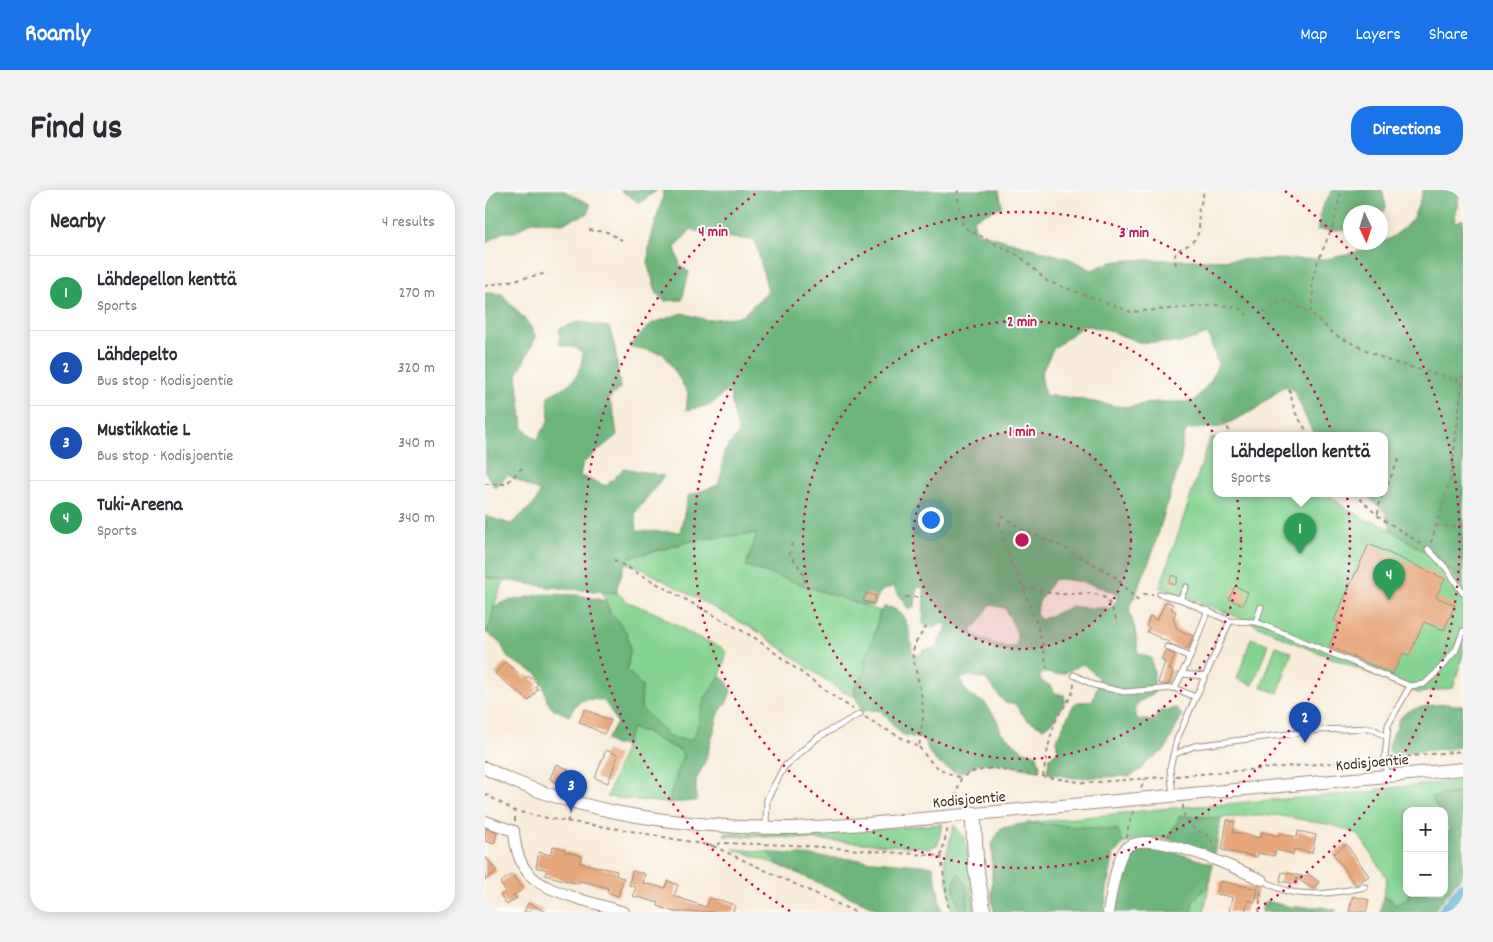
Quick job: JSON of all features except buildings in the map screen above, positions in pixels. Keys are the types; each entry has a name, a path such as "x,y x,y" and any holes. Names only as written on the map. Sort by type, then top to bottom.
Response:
{"main road":[{"path":"973,814 976,868 983,912"}],"street":[{"name":"Kodisjoentie","path":"485,768 528,786 573,801 618,812 697,824 766,827 867,824 1463,769"},
{"path":"485,821 514,831 515,848 520,862 531,877 548,889 624,912"},
{"path":"1108,912 1119,858 1125,848 1134,844 1145,842 1185,849 1219,860 1262,880"}],"lane":[{"path":"1428,548 1463,593"},
{"path":"1180,599 1185,587"},
{"path":"1160,594 1180,599 1230,620 1256,622 1410,686 1424,684 1437,672 1456,650 1463,631"},
{"path":"1256,622 1261,608"},
{"path":"1175,688 1190,657 1208,610"},
{"path":"1178,795 1171,777 1170,768 1177,739 1230,620"},
{"path":"1167,647 1190,657"},
{"path":"1182,674 1205,676"},
{"path":"1074,675 1094,685 1124,692 1175,688 1195,697"},
{"path":"1387,775 1385,758 1388,725 1410,686"},
{"path":"766,827 767,799 784,767 817,738 860,714"},
{"path":"1173,755 1194,746 1320,730 1371,728 1387,737"},
{"path":"1262,880 1287,891 1306,893 1337,892 1365,887"}],"path":[{"path":"958,190 957,195 963,227 1021,258 1047,281 1131,312 1219,305 1238,307 1251,318"},
{"path":"1176,265 1174,256 1176,251 1194,241 1199,232 1199,211 1204,190"},
{"path":"1311,313 1312,282 1316,266 1334,224 1341,190"},
{"path":"589,230 607,232 622,240"},
{"path":"485,286 548,273"},
{"path":"1263,312 1283,300 1311,313 1335,335 1389,361 1461,381 1463,385"},
{"path":"1358,497 1378,516 1428,548 1433,540 1451,477 1463,376"},
{"path":"1289,389 1295,412 1307,432"},
{"path":"1224,420 1230,432"},
{"path":"1388,482 1400,457"},
{"path":"485,484 506,484 524,466"},
{"path":"1378,516 1381,497"},
{"path":"1001,515 1023,530 1063,547 1106,570 1138,601"},
{"path":"999,522 1009,561 1023,588 1042,641 1047,668"},
{"path":"1436,525 1449,527 1463,525"},
{"path":"792,543 791,554 803,573 806,586"},
{"path":"614,560 755,638 860,714 919,747 932,764 943,772 961,778"},
{"path":"1023,588 1053,593 1071,595 1081,593 1103,597 1109,602 1118,624"},
{"path":"1143,594 1160,594"},
{"path":"905,596 923,597"},
{"path":"919,747 923,718 922,698 912,652 926,627"},
{"path":"1043,777 1047,746 1057,718 1069,701 1074,689 1074,675"},
{"path":"953,805 961,778 971,772 991,768 1084,784 1463,751"},
{"path":"1125,848 1128,827 1145,779"},
{"path":"1178,795 1183,816 1191,828 1210,837 1219,860"},
{"path":"713,846 855,912"},
{"path":"941,856 949,912"},
{"path":"1259,912 1262,880"}],"green space":[{"path":"485,190 562,190 590,204 589,213 562,223 532,221 515,232 503,232 485,244"},
{"path":"620,190 657,190 640,203"},
{"path":"662,190 999,190 1002,206 973,219 976,232 1070,259 1092,270 1110,262 1129,260 1326,259 1363,250 1388,250 1388,239 1404,228 1412,219 1423,190 1460,190 1454,223 1463,219 1463,585 1447,566 1391,530 1385,512 1368,497 1388,497 1388,432 1314,432 1294,390 1284,386 1256,409 1221,427 1187,429 1183,439 1181,459 1151,557 1129,610 1135,629 1138,653 1151,658 1154,673 1154,693 1141,701 1135,708 1137,719 1153,721 1160,711 1176,708 1182,715 1165,750 1148,761 1141,770 1130,776 1074,778 1047,773 1049,759 1058,750 1056,741 1073,706 1078,702 1093,701 1099,678 1083,664 1061,674 1040,673 1041,681 1051,686 1055,693 1064,695 1065,701 1053,721 1043,728 1026,719 1014,703 1005,703 986,679 970,676 961,678 963,687 972,697 985,703 997,720 1001,732 1022,750 1037,755 1040,766 1038,771 1006,765 979,763 968,770 958,773 941,765 933,758 927,748 926,741 902,734 879,710 862,711 855,694 856,687 865,672 864,661 874,636 880,611 884,607 892,608 903,616 909,630 912,653 920,655 923,650 936,648 946,627 943,622 934,627 927,628 923,623 924,588 917,587 915,606 909,610 893,586 880,592 873,606 856,603 746,566 757,533 695,540 627,558 617,587 617,593 549,587 485,577 485,516 511,524 535,503 540,492 508,475 495,488 486,473 485,293 502,294 528,323 536,337 517,375 523,428 537,440 549,420 548,396 568,385 573,380 582,362 583,353 576,348 559,344 560,328 579,322 609,327 615,348 620,388 609,399 614,414 617,435 583,463 580,476 606,486 624,468 664,476 635,513 637,531 680,532 688,496 718,485 722,472 724,452 738,433 729,389 710,405 686,410 688,393 664,354 629,346 651,324 682,313 707,320 742,316 768,291 755,240 710,236 691,229 675,248 680,265 689,272 682,300 664,301 657,294 648,266 649,245 663,197","holes":["1084,325 1108,330 1139,342 1180,343 1208,334 1218,364 1211,381 1193,402 1155,402 1130,407 1045,395 1041,374 1053,349","1054,579 1094,585 1116,594 1117,600 1111,608 1072,606 1041,620 1036,614 1039,602","990,605 1005,608 1017,633 1017,646 1001,646 974,635 971,629 978,624"]},
{"path":"1333,190 1382,190 1386,205 1343,205 1343,230 1317,230 1322,207"},
{"path":"1213,438 1213,497 1332,497 1366,520 1378,522 1447,566 1463,585 1463,654 1453,688 1418,693 1290,641 1248,621 1160,587 1210,439"},
{"path":"758,533 746,566 880,611 874,636 864,661 865,672 854,688 856,697 841,691 757,631 637,566 614,560 662,550 695,540"},
{"path":"485,577 504,581 494,606 491,623 485,634"},
{"path":"602,592 617,593 628,602 658,614 695,636 721,647 727,653 720,676 704,700 696,733 690,741 670,737 641,708 642,685 627,670 630,651 627,633 610,612"},
{"path":"544,594 579,595 606,601 610,612 627,633 630,651 627,670 642,685 641,708 670,737 690,741 696,732 704,700 720,676 727,682 731,691 727,702 719,713 705,762 696,780 696,801 668,803 683,755 680,750 658,740 645,731 632,728 625,745 614,745 606,740 617,723 603,700 591,699 579,702 569,716 554,709 547,701 543,684 537,674 508,658 501,644 486,632 491,623 494,606 504,602"},
{"path":"1251,638 1268,644 1253,685 1237,679"},
{"path":"1276,646 1292,652 1278,693 1261,687"},
{"path":"1448,704 1463,706 1463,747 1392,754 1389,751 1389,745 1399,719 1404,714 1422,707"},
{"path":"632,727 639,731 645,731 658,740 680,750 683,755 668,803 607,797"},
{"path":"1463,781 1463,792 1432,797 1437,807 1403,807 1403,897 1409,897 1395,906 1390,898 1383,897 1387,878 1358,834 1332,825 1276,815 1221,818 1180,816 1168,839 1145,838 1123,844 1118,830 1028,823 1160,809 1373,792 1377,789"},
{"path":"1463,792 1463,874 1448,893 1448,807 1437,807 1431,797"},
{"path":"1180,816 1221,818 1215,854 1168,839"},
{"path":"1028,823 1118,830 1123,844 1114,854 1104,912 994,912 992,899 992,844 1001,828"},
{"path":"942,824 938,844 931,848 780,837 724,836 725,833 833,832"},
{"path":"954,825 963,835 967,850 975,912 966,912 969,903 953,886 960,912 952,912 945,859"},
{"path":"734,849 766,852 781,866"},
{"path":"1163,849 1213,864 1209,884 1193,901 1191,912 1114,912 1121,871 1128,861 1140,850"},
{"path":"766,852 933,866 942,912 884,912 781,866"},
{"path":"958,873 964,881 967,891 966,912 960,912 953,886"},
{"path":"1209,884 1204,912 1191,912 1193,901"},
{"path":"1383,897 1390,898 1395,905 1409,897 1445,897 1433,912 1380,912"},
{"path":"1266,901 1291,907 1322,907 1336,910 1336,912 1262,912 1263,904"}],"waterway":[{"path":"1442,912 1463,886"}],"place":[{"name":"Lähdepellon kenttä","path":"1300,554"},
{"name":"Tuki-Areena","path":"1389,600"},
{"name":"Lähdepelto","path":"1305,743"},
{"name":"Mustikkatie L","path":"571,811"}]}
